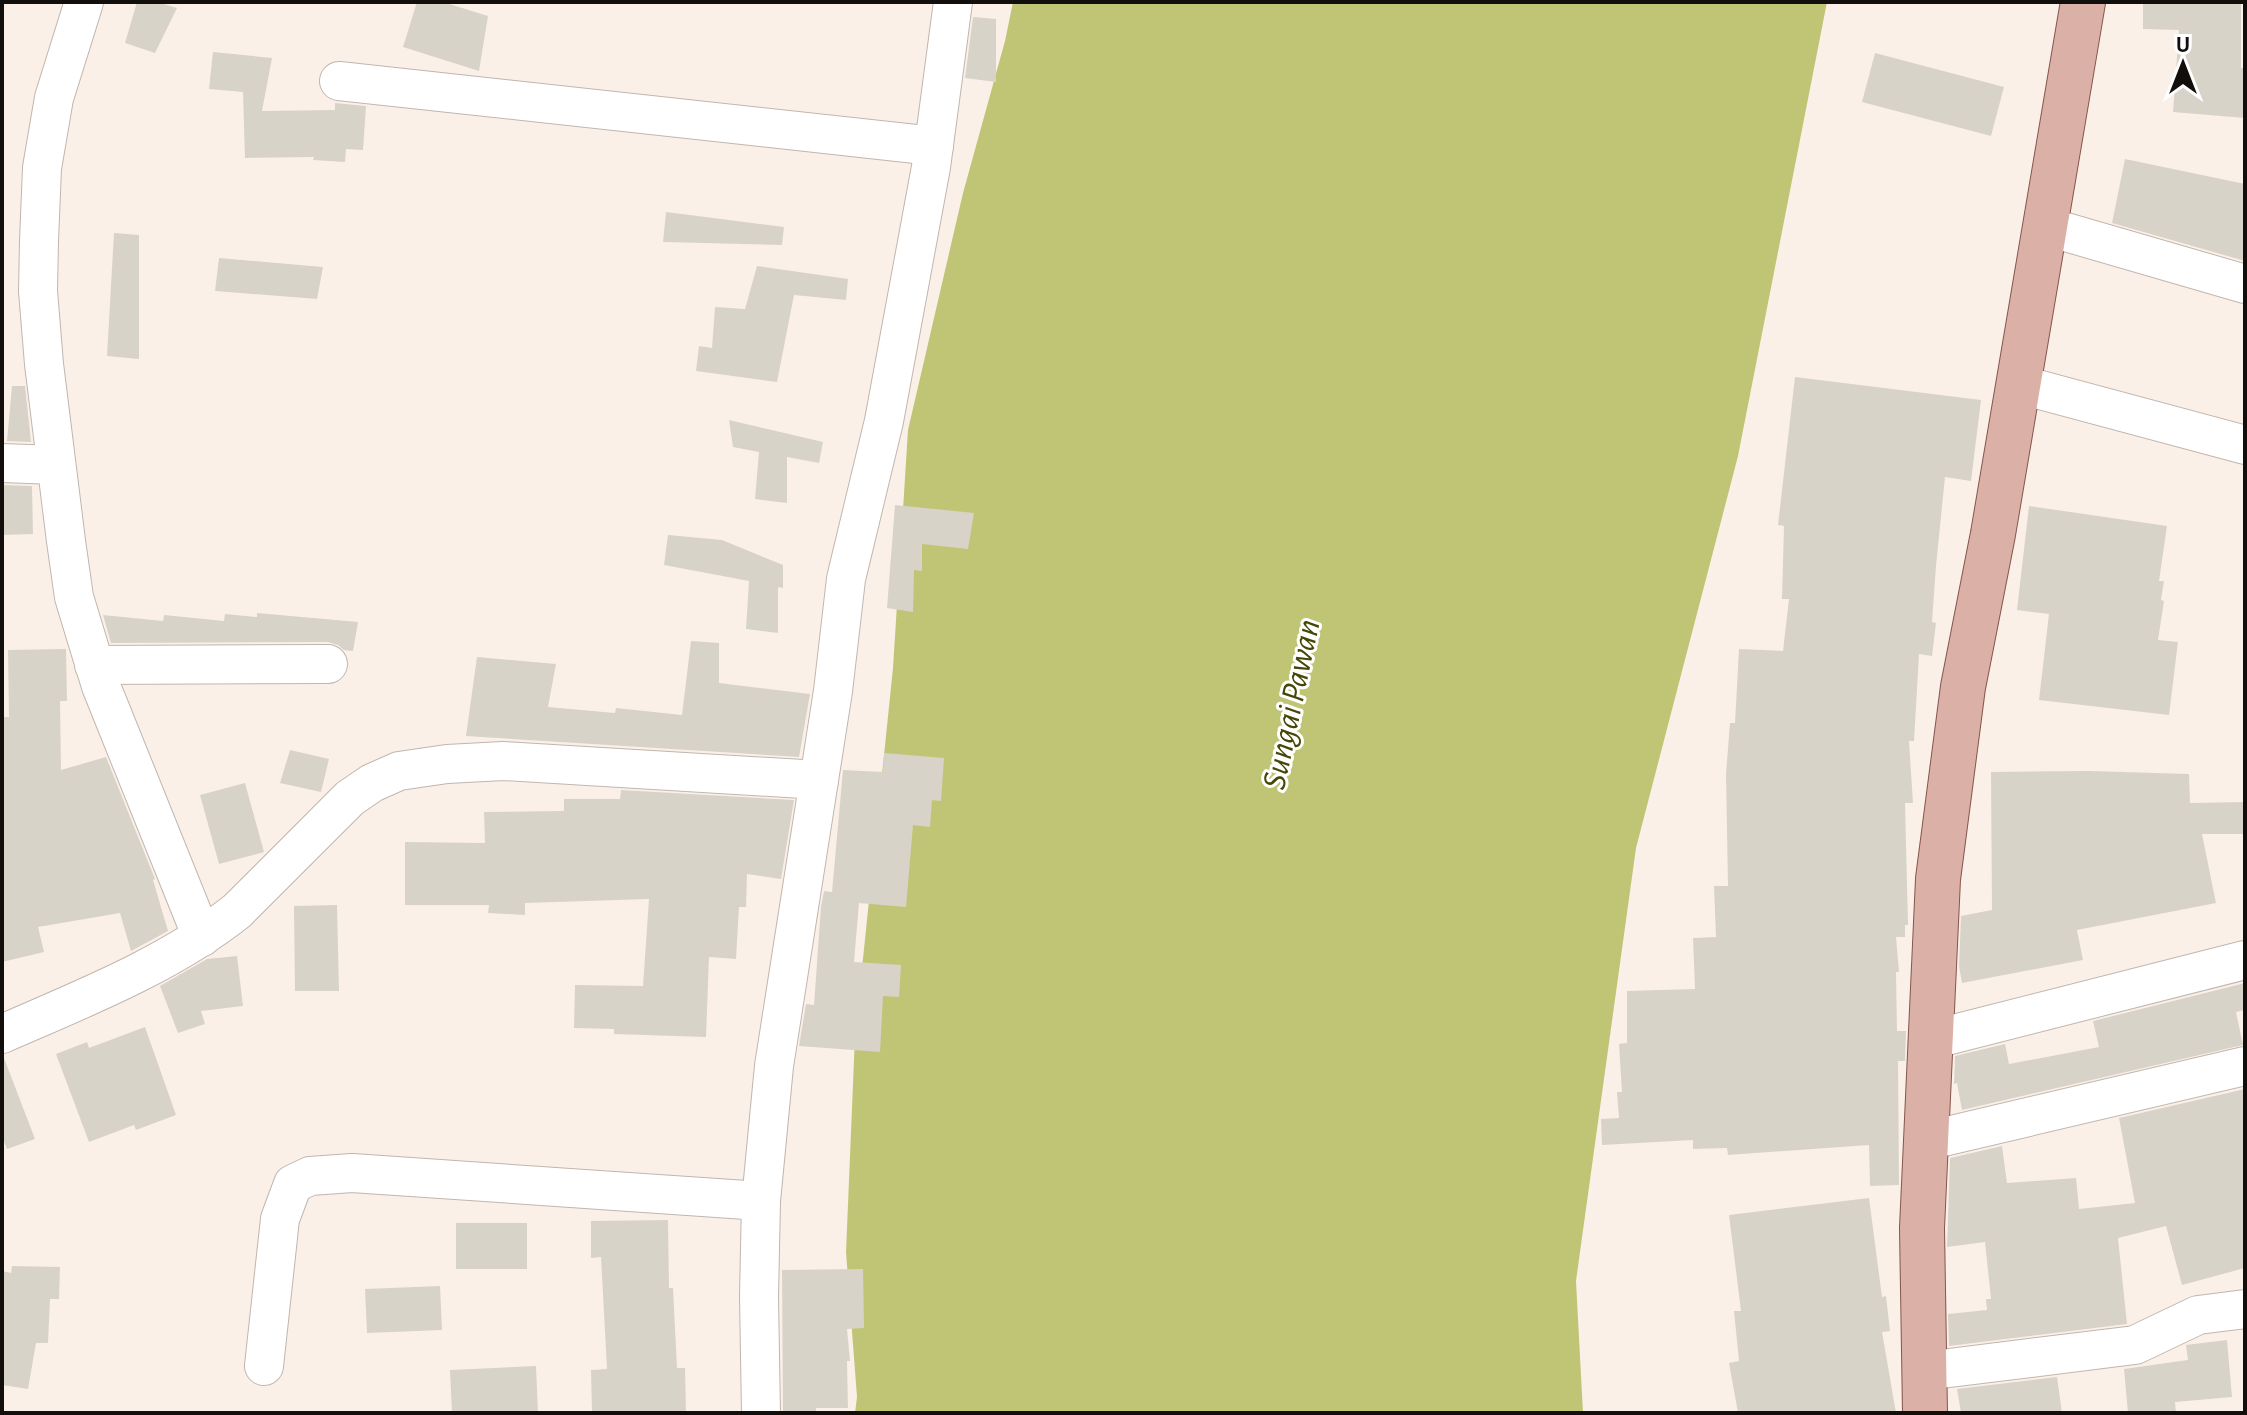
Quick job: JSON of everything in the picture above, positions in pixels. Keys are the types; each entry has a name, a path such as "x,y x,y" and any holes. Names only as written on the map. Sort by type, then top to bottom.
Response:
{"main road":[{"path":"1925,1392 1922,1228 1938,879 1961,701 2083,2"}],"street":[{"path":"84,2 54,98 42,168 38,291 56,465 74,597 94,665 202,937"},
{"path":"761,1413 761,1201 774,1066 833,691 849,563 884,421 934,146 953,2"},
{"path":"339,81 934,146"},
{"path":"2045,226 2245,284"},
{"path":"2018,384 2245,445"},
{"path":"2,463 56,465"},
{"path":"94,665 328,664"},
{"path":"2,1034 155,963 202,937 237,911 350,798 372,783 399,771 503,761 819,780"},
{"path":"1930,1040 2245,960"},
{"path":"1926,1141 2245,1066"},
{"path":"264,1366 280,1219 293,1184 310,1176 352,1173 761,1201"},
{"path":"1925,1392 2135,1345 2198,1315 2245,1309"}],"water":[{"name":"Sungai Pawan","path":"1013,2 1827,2 1738,456 1636,848 1576,1281 1583,1413 855,1413 857,1397 846,1252 855,1036 893,668 908,430 963,193"}],"building":[{"path":"137,2 157,2 177,8 155,53 125,43"},
{"path":"417,2 443,2 488,16 479,71 403,47"},
{"path":"2143,2 2241,2 2245,118 2173,112 2179,30 2143,29"},
{"path":"973,17 996,19 996,82 965,78"},
{"path":"213,52 272,58 262,111 335,110 335,103 366,106 363,150 346,149 345,162 313,160 314,157 245,158 243,92 209,89"},
{"path":"1875,53 2004,87 1991,136 1862,102"},
{"path":"2125,159 2245,184 2245,261 2112,223"},
{"path":"666,212 784,227 782,245 663,242"},
{"path":"114,233 139,235 139,359 107,356"},
{"path":"219,258 323,267 317,299 215,291"},
{"path":"757,266 848,279 846,300 794,295 777,382 696,371 699,346 712,348 715,307 745,309"},
{"path":"1795,377 1981,400 1971,481 1945,477 1936,566 1932,622 1936,623 1932,656 1919,654 1914,741 1909,741 1913,803 1905,803 1908,925 1905,925 1905,937 1896,937 1899,972 1896,972 1897,1031 1906,1031 1905,1061 1898,1061 1899,1185 1870,1186 1869,1145 1728,1155 1727,1148 1693,1149 1693,1140 1602,1145 1601,1119 1619,1118 1617,1092 1622,1092 1619,1044 1627,1043 1627,991 1695,989 1693,938 1716,937 1714,886 1728,886 1726,774 1730,723 1735,723 1739,649 1783,651 1789,599 1782,599 1784,526 1778,525"},
{"path":"12,386 25,386 31,442 7,441"},
{"path":"729,420 823,442 819,463 787,457 787,503 755,499 759,452 733,447"},
{"path":"2,485 32,486 33,534 2,535"},
{"path":"895,505 974,513 968,549 922,544 922,571 914,570 913,612 887,608"},
{"path":"2029,506 2167,526 2159,581 2164,581 2161,600 2164,601 2158,640 2178,642 2169,715 2039,700 2049,614 2017,610"},
{"path":"668,535 722,540 783,565 783,588 778,587 778,633 746,629 749,581 664,565"},
{"path":"257,613 358,622 353,651 328,642 111,643 103,615 163,621 164,615 224,621 225,614 257,617"},
{"path":"691,641 719,643 719,683 810,694 799,757 466,736 477,657 556,664 548,707 615,713 616,708 682,715"},
{"path":"66,649 67,701 60,701 61,770 106,757 155,879 168,931 131,951 120,913 38,927 44,952 2,962 2,717 9,717 8,650"},
{"path":"290,750 329,759 321,792 280,783"},
{"path":"884,753 944,758 941,801 932,800 930,827 913,825 906,907 859,903 854,962 901,965 899,997 883,996 880,1052 799,1046 806,1004 814,1005 821,907 824,891 832,892 843,770 883,772"},
{"path":"1991,772 2189,774 2190,803 2245,802 2245,834 2202,834 2216,903 2077,930 2083,960 1962,983 1959,966 1961,916 1992,910"},
{"path":"245,783 264,852 219,864 200,795"},
{"path":"621,790 794,800 781,879 747,874 746,907 739,907 736,959 709,957 706,1037 614,1034 614,1029 574,1028 575,985 643,986 649,899 525,903 525,915 488,913 489,905 405,905 405,842 485,843 484,812 564,811 564,799 620,799"},
{"path":"337,905 339,991 295,991 294,906"},
{"path":"237,956 243,1006 201,1011 205,1024 178,1033 160,986 207,959"},
{"path":"2245,983 2245,1010 2236,1012 2243,1045 1962,1110 1957,1083 1954,1084 1955,1056 2005,1044 2009,1064 2099,1047 2093,1021"},
{"path":"145,1027 176,1115 136,1130 134,1125 89,1142 56,1054 87,1042 89,1048"},
{"path":"2,1058 35,1139 7,1149 2,1136"},
{"path":"2245,1089 2245,1268 2182,1285 2166,1226 2118,1238 2127,1324 1949,1346 1948,1314 1987,1310 1986,1299 1991,1299 1985,1242 1947,1247 1950,1158 2002,1146 2007,1183 2076,1178 2079,1209 2135,1203 2119,1118"},
{"path":"1869,1198 1882,1297 1886,1296 1890,1331 1882,1332 1896,1413 1738,1413 1729,1363 1739,1361 1734,1311 1741,1311 1729,1215"},
{"path":"668,1220 669,1288 673,1288 677,1368 685,1368 686,1413 592,1413 591,1370 607,1369 601,1257 591,1258 591,1221"},
{"path":"456,1223 527,1223 527,1269 456,1269"},
{"path":"12,1266 60,1267 59,1299 50,1299 48,1343 36,1343 28,1389 2,1385 2,1271 11,1273"},
{"path":"863,1269 864,1328 847,1329 850,1361 847,1361 848,1408 816,1408 816,1413 783,1413 782,1270"},
{"path":"440,1286 442,1330 367,1333 365,1289"},
{"path":"2227,1340 2232,1397 2175,1402 2176,1413 2128,1413 2124,1369 2188,1360 2186,1345"},
{"path":"536,1366 538,1413 452,1413 450,1370"},
{"path":"2057,1377 2062,1413 1961,1413 1957,1389"}]}
